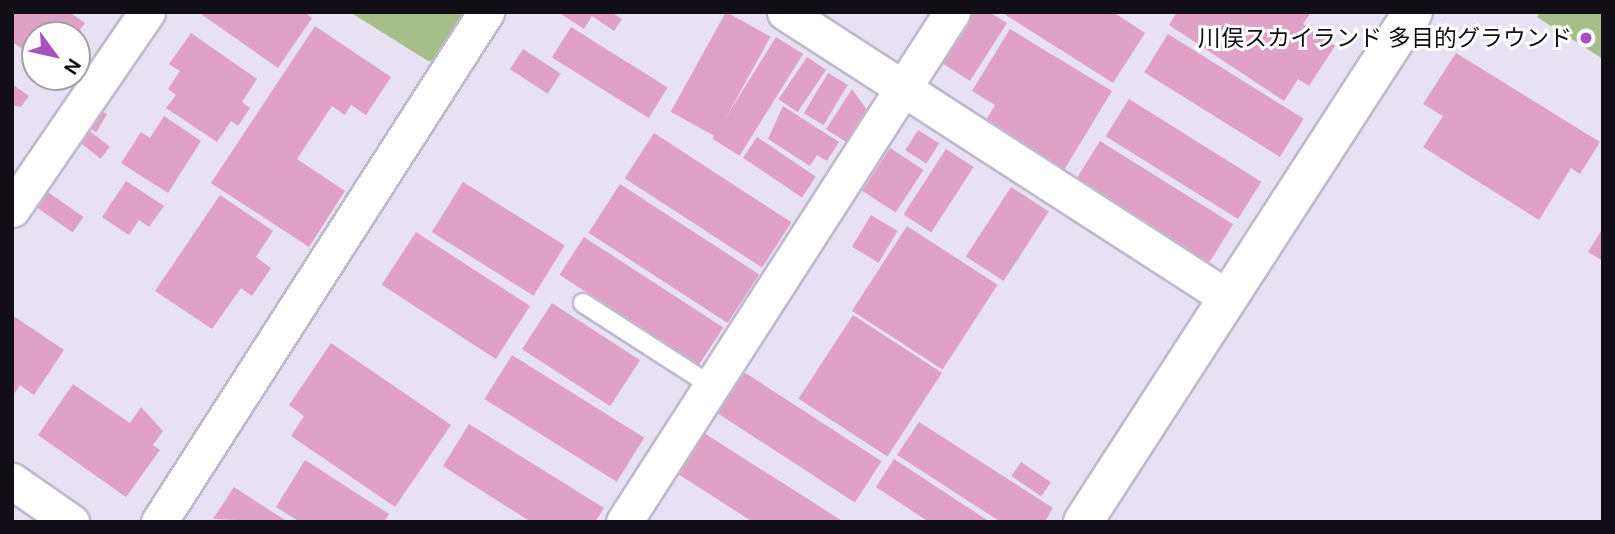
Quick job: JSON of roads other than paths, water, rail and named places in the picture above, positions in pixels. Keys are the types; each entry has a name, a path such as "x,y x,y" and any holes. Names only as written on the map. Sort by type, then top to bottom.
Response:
{"street":[{"path":"12,209 147,12"},
{"path":"159,522 486,12"},
{"path":"785,12 1228,298"},
{"path":"624,522 952,12"},
{"path":"1083,522 1413,12"},
{"path":"12,481 71,522"}],"lane":[{"path":"583,303 712,386"}],"place":[{"name":"川俣スカイランド 多目的グラウンド","path":"1586,38"}]}
